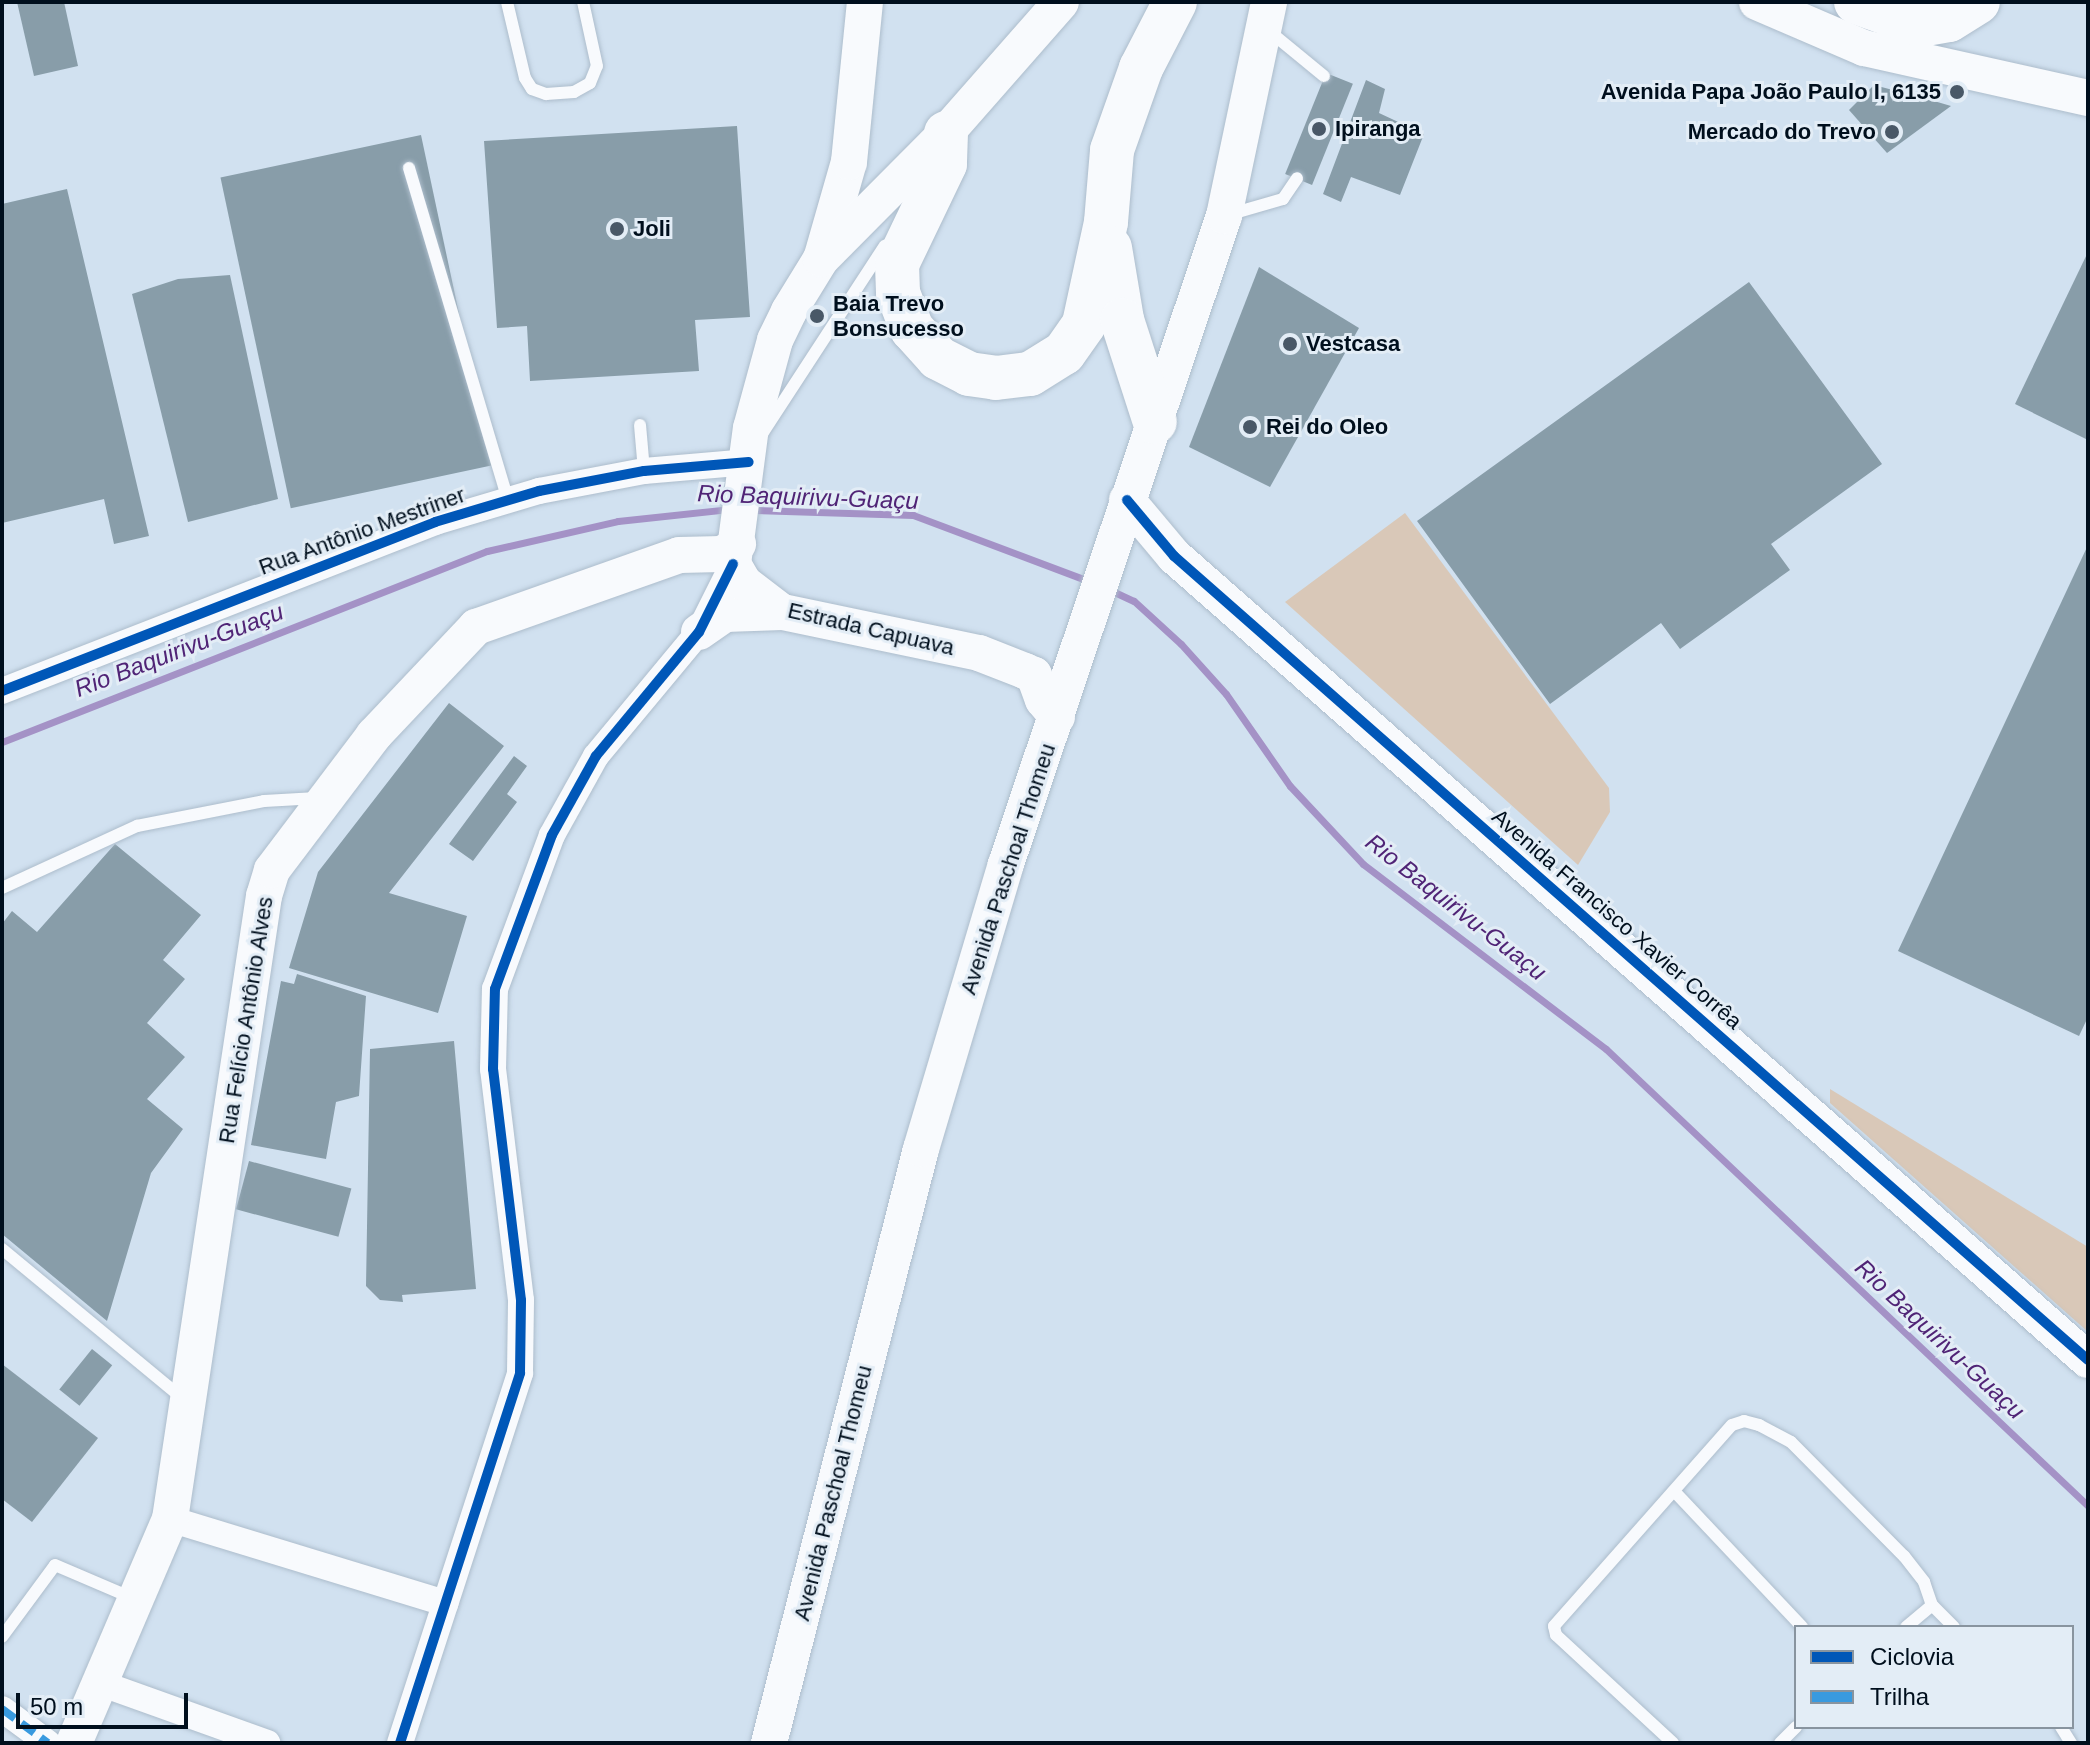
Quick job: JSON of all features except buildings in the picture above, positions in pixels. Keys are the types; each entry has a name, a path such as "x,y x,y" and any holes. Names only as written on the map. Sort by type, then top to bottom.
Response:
{"highway":[{"path":"946,133 945,164 907,233 897,264 898,293 912,329 938,358 969,374 996,378 1030,374 1064,353 1084,324 1106,222 1112,150 1125,106 1175,2"},
{"path":"1856,2 1920,25 1949,20 1978,2"},
{"path":"1106,222 1122,320 1155,422"}],"main road":[{"path":"737,548 748,468 775,340 821,259 849,162 865,2"},
{"path":"821,259 946,133 1061,2"},
{"path":"1757,2 1864,48 2088,98"},
{"name":"Avenida Paschoal Thomeu","path":"769,1743 921,1149 1127,500 1224,216 1266,14"},
{"name":"Avenida Francisco Xavier Corrêa","path":"1127,500 1174,556 2088,1360"},
{"name":"Estrada Capuava","path":"737,548 744,583 782,612 979,653 1034,675 1043,700 1057,717"},
{"name":"Rua Felício Antônio Alves","path":"74,1743 132,1598 170,1519 264,896 286,846 393,714 476,627 679,555 722,554 737,548"},
{"name":"Avenida Francisco Xavier Corrêa","path":"1111,551 1174,556"},
{"path":"699,632 725,614 782,612"},
{"name":"Estrada Capuava","path":"979,653 998,650 1042,658 1086,628"}],"street":[{"name":"Rua Antônio Mestriner","path":"2,691 435,522 508,500 644,471 748,468"},
{"path":"400,1743 512,1402 523,1342 493,1069 495,989 552,835 596,756 699,632 737,548"},
{"path":"170,1519 445,1603"},
{"path":"97,1682 267,1743"},
{"path":"2,1709 48,1743"}],"lane":[{"path":"507,2 525,78 532,89 546,94 574,92 590,83 597,66 583,2"},
{"path":"1266,14 1318,66 1324,76"},
{"path":"902,216 946,133"},
{"path":"409,168 508,500"},
{"path":"1224,216 1283,199 1297,178"},
{"path":"748,468 895,229"},
{"path":"640,425 644,471"},
{"path":"2,888 137,826 264,801 324,797"},
{"path":"2,1249 189,1403"},
{"path":"1673,1743 1556,1635 1554,1626 1732,1425 1744,1421 1759,1425 1791,1442 1878,1528 1924,1582 1932,1605 1952,1625"},
{"path":"1674,1491 1800,1625"},
{"path":"2,1637 55,1565 132,1598"},
{"path":"1908,1625 1932,1605"}],"shaded area":[{"path":"1405,513 1609,788 1610,812 1578,865 1285,602"},
{"path":"1830,1089 2088,1247 2088,1332 1830,1103"}],"waterway":[{"name":"Rio Baquirivu-Guaçu","path":"2,742 487,551 618,521 731,509"},
{"name":"Rio Baquirivu-Guaçu","path":"752,510 913,515 1091,582"},
{"name":"Rio Baquirivu-Guaçu","path":"1110,590 1134,601 1181,644 1226,694 1290,786 1363,864 1606,1049 2088,1506"}],"marked path":[{"path":"2,1709 48,1743"}],"cycle path":[{"path":"2,691 435,522 539,491 644,471 749,462"},
{"path":"1127,500 1174,556 2088,1360"},
{"path":"400,1743 520,1373 521,1300 493,1069 495,989 552,835 596,756 699,632 733,564"}],"place":[{"name":"Avenida Papa João Paulo I, 6135","path":"1957,92"},
{"name":"Ipiranga","path":"1319,129"},
{"name":"Mercado do Trevo","path":"1892,132"},
{"name":"Joli","path":"617,229"},
{"name":"Baia Trevo Bonsucesso","path":"817,316"},
{"name":"Vestcasa","path":"1290,344"},
{"name":"Rei do Oleo","path":"1250,427"}]}
